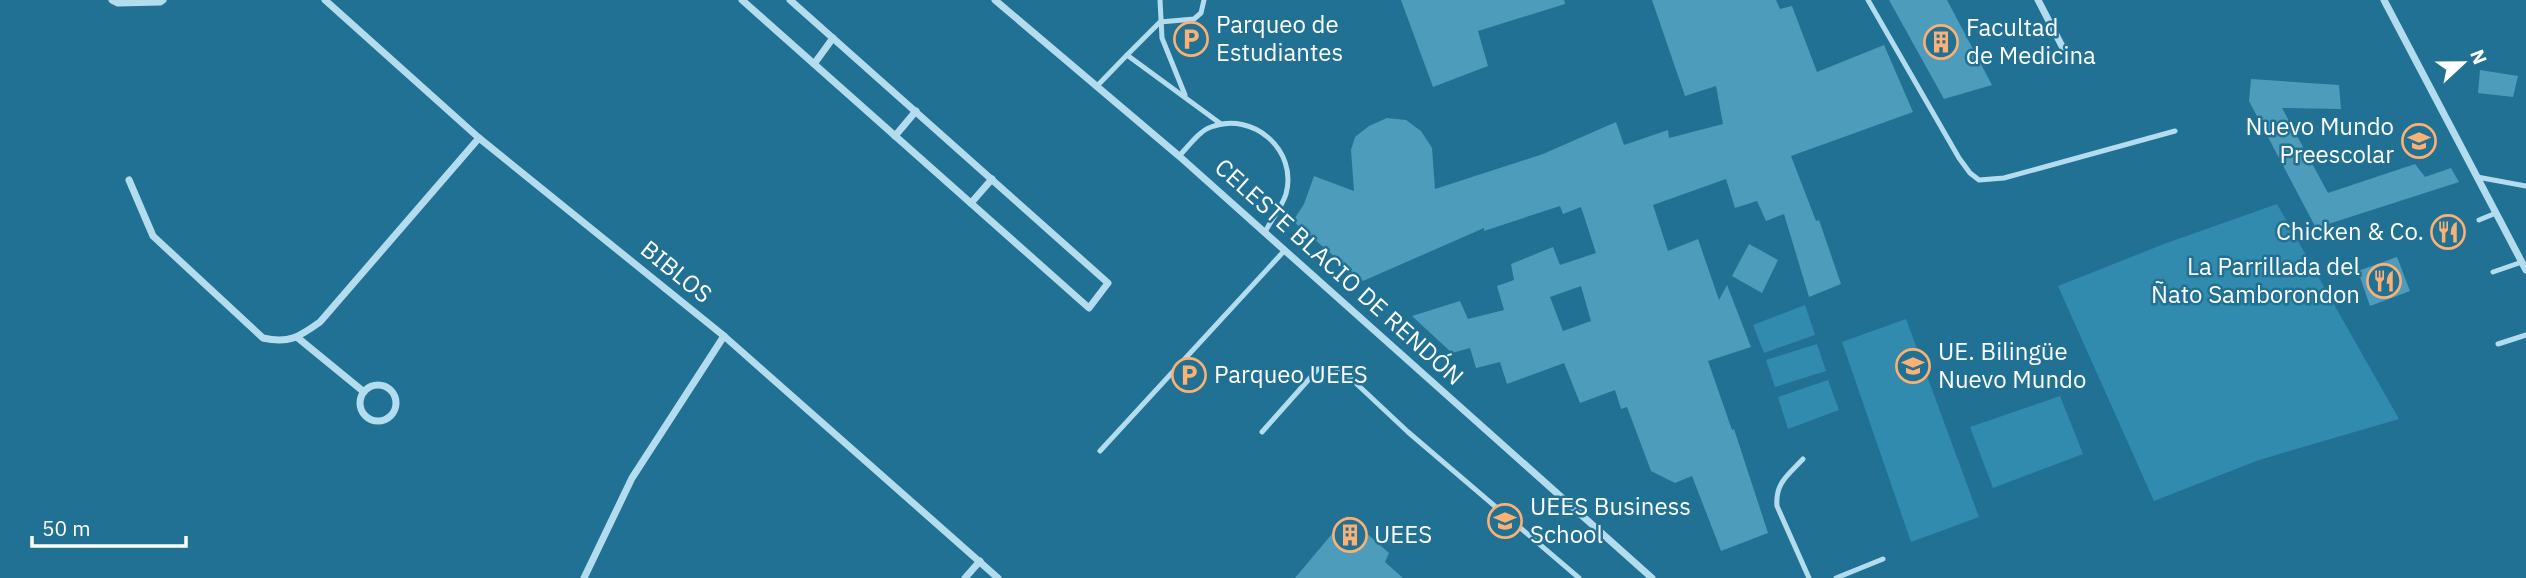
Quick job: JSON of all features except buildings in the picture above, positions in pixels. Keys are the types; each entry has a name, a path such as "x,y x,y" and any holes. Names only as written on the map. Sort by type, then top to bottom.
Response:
{"street":[{"path":"112,0 118,3 163,0"},
{"name":"BIBLOS","path":"325,0 479,138 724,336 998,578"},
{"path":"742,0 1089,308 1108,283 790,0"},
{"name":"CELESTE BLACIO DE RENDÓN","path":"995,0 1180,156 1652,578"},
{"path":"2038,0 2065,51"},
{"path":"2385,0 2524,266"},
{"path":"814,64 833,38"},
{"path":"895,136 916,111"},
{"path":"129,180 153,236 263,338 277,341 298,338 320,322 479,138"},
{"path":"971,203 992,179"},
{"path":"584,578 632,478 724,336"},
{"path":"298,338 364,392"},
{"path":"379,385 393,394 397,402 390,418 373,421 366,416 361,409 360,400 364,392 379,385"},
{"path":"965,578 980,561"}],"lane":[{"path":"1160,0 1162,38 1185,95"},
{"path":"1097,86 1160,22 1194,19 1200,13 1203,0"},
{"path":"1868,0 1959,158 1979,180 2004,178 2175,131"},
{"path":"1127,55 1221,124"},
{"path":"1180,156 1207,128 1240,122 1259,130 1280,148 1288,171 1286,195 1265,232"},
{"path":"2477,177 2526,186"},
{"path":"2479,220 2496,213"},
{"path":"1100,451 1285,250"},
{"path":"2493,272 2524,266"},
{"path":"2498,344 2526,335"},
{"path":"1262,432 1318,369 1333,367 1344,372 1408,432 1579,578"},
{"path":"1803,459 1778,486 1776,494 1777,506 1809,578"},
{"path":"1836,578 1883,559"}],"shaded area":[{"path":"2277,204 2399,419 2259,460 2154,501 2058,286 2164,244"},
{"path":"1805,305 1815,335 1764,353 1753,325"},
{"path":"1906,319 1979,517 1911,542 1842,342"},
{"path":"1817,344 1826,371 1775,387 1766,360"},
{"path":"1828,380 1839,410 1788,429 1778,397"},
{"path":"2060,396 2083,454 1993,488 1970,427"}],"place":[{"name":"Parqueo de Estudiantes","path":"1191,39"},
{"name":"Facultad de Medicina","path":"1941,42"},
{"name":"Nuevo Mundo Preescolar","path":"2419,141"},
{"name":"Chicken & Co.","path":"2448,232"},
{"name":"La Parrillada del Ñato Samborondon","path":"2384,281"},
{"name":"UE. Bilingüe Nuevo Mundo","path":"1913,366"},
{"name":"Parqueo UEES","path":"1189,375"},
{"name":"UEES Business School","path":"1505,521"},
{"name":"UEES","path":"1350,535"}]}
